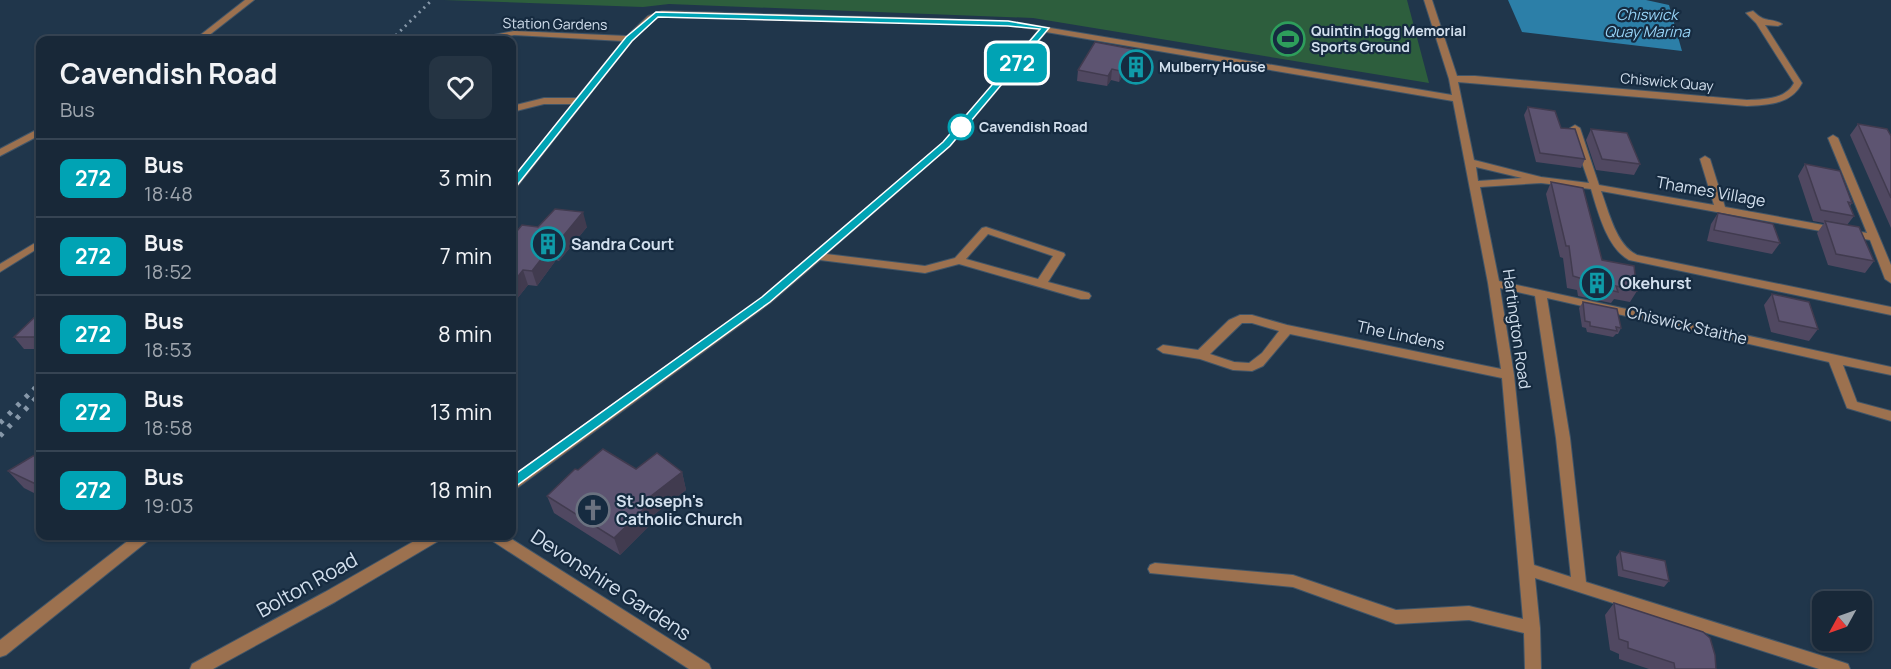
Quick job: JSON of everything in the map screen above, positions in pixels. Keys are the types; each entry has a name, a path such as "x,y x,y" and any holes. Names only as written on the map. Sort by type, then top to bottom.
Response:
{"street":[{"path":"203,36 250,0"},
{"name":"Hartington Road","path":"1428,0 1453,80 1494,283 1508,375 1532,628 1533,669"},
{"name":"Chiswick Quay","path":"1453,80 1475,79 1747,103 1772,101 1792,93 1798,83 1759,22 1750,13"},
{"path":"516,181 629,39 656,15 1008,23 1457,99"},
{"path":"1759,22 1778,24"},
{"path":"516,481 766,300 946,144 1045,28"},
{"name":"Station Gardens","path":"500,36 514,33 629,39"},
{"path":"516,108 544,101 581,101"},
{"path":"1575,128 1596,187 1626,254 1640,260 1889,312"},
{"path":"0,153 36,133"},
{"path":"1833,138 1891,279"},
{"path":"1705,159 1720,209"},
{"name":"Thames Village","path":"1469,162 1518,172 1541,180"},
{"name":"Thames Village","path":"1474,184 1541,180 1596,187 1875,238"},
{"path":"817,256 925,270 959,260 986,230 1060,255 1041,283"},
{"path":"0,269 36,246"},
{"path":"959,260 1085,296"},
{"name":"Chiswick Staithe","path":"1494,283 1891,371"},
{"path":"1540,292 1563,438 1579,584"},
{"name":"The Lindens","path":"1200,355 1233,323 1240,319 1252,319 1508,375"},
{"path":"1163,349 1200,355 1240,368 1252,369 1260,364 1287,328"},
{"path":"1834,358 1852,405 1891,416"},
{"path":"0,650 139,540"},
{"name":"Bolton Road","path":"198,669 428,540"},
{"name":"Devonshire Gardens","path":"502,540 703,669"},
{"path":"1155,569 1293,581 1395,617 1468,613 1532,628"},
{"path":"1526,569 1842,669"}],"green space":[{"name":"Quintin Hogg Memorial Sports Ground","path":"444,0 1407,0 1429,83 1033,18 669,4 643,7"}],"water":[{"name":"Chiswick Quay Marina","path":"1508,0 1646,0 1669,5 1682,51 1522,32"}],"building":[{"path":"1095,42 1132,49 1120,71 1112,69 1108,76 1078,70"},
{"path":"1528,107 1555,111 1561,128 1575,129 1585,159 1540,153"},
{"path":"1858,124 1887,129 1891,136 1891,198"},
{"path":"1591,129 1627,133 1640,164 1602,159"},
{"path":"1805,164 1840,171 1852,203 1848,202 1854,216 1821,210"},
{"path":"1551,182 1583,188 1602,260 1634,266 1637,291 1616,286 1618,292 1584,284 1583,279 1573,276 1569,246 1566,246"},
{"path":"555,209 583,212 555,246 552,245 532,271 523,270 516,279 516,232 522,225 538,227"},
{"path":"1718,213 1773,224 1780,243 1714,230"},
{"path":"1825,221 1859,227 1874,261 1836,254"},
{"path":"1772,294 1809,302 1818,329 1779,321"},
{"path":"1583,302 1617,309 1621,328 1616,327 1617,331 1590,326 1590,322 1585,321"},
{"path":"36,316 36,337 14,337"},
{"name":"St Joseph's Catholic Church","path":"603,449 636,469 657,453 682,472 638,506 644,509 614,538 547,496 575,469 578,470"},
{"path":"33,456 36,456 36,484 8,471"},
{"path":"1620,551 1665,561 1669,581 1623,570"},
{"path":"1614,603 1703,632 1710,638 1716,669 1675,669 1674,663 1628,648 1628,642 1619,639"}],"railway":[{"path":"395,36 432,0"},
{"path":"0,423 36,387"},
{"path":"0,436 36,398"}],"bus line":[{"name":"272","path":"516,181 629,39 656,15 668,13 1008,23 1045,28 946,144 766,300 516,481"}],"place":[{"name":"Quintin Hogg Memorial Sports Ground","path":"1288,39"},
{"name":"Mulberry House","path":"1136,67"},
{"name":"Cavendish Road","path":"961,127"},
{"name":"Sandra Court","path":"548,244"},
{"name":"Okehurst","path":"1597,283"},
{"name":"St Joseph's Catholic Church","path":"593,510"}]}
